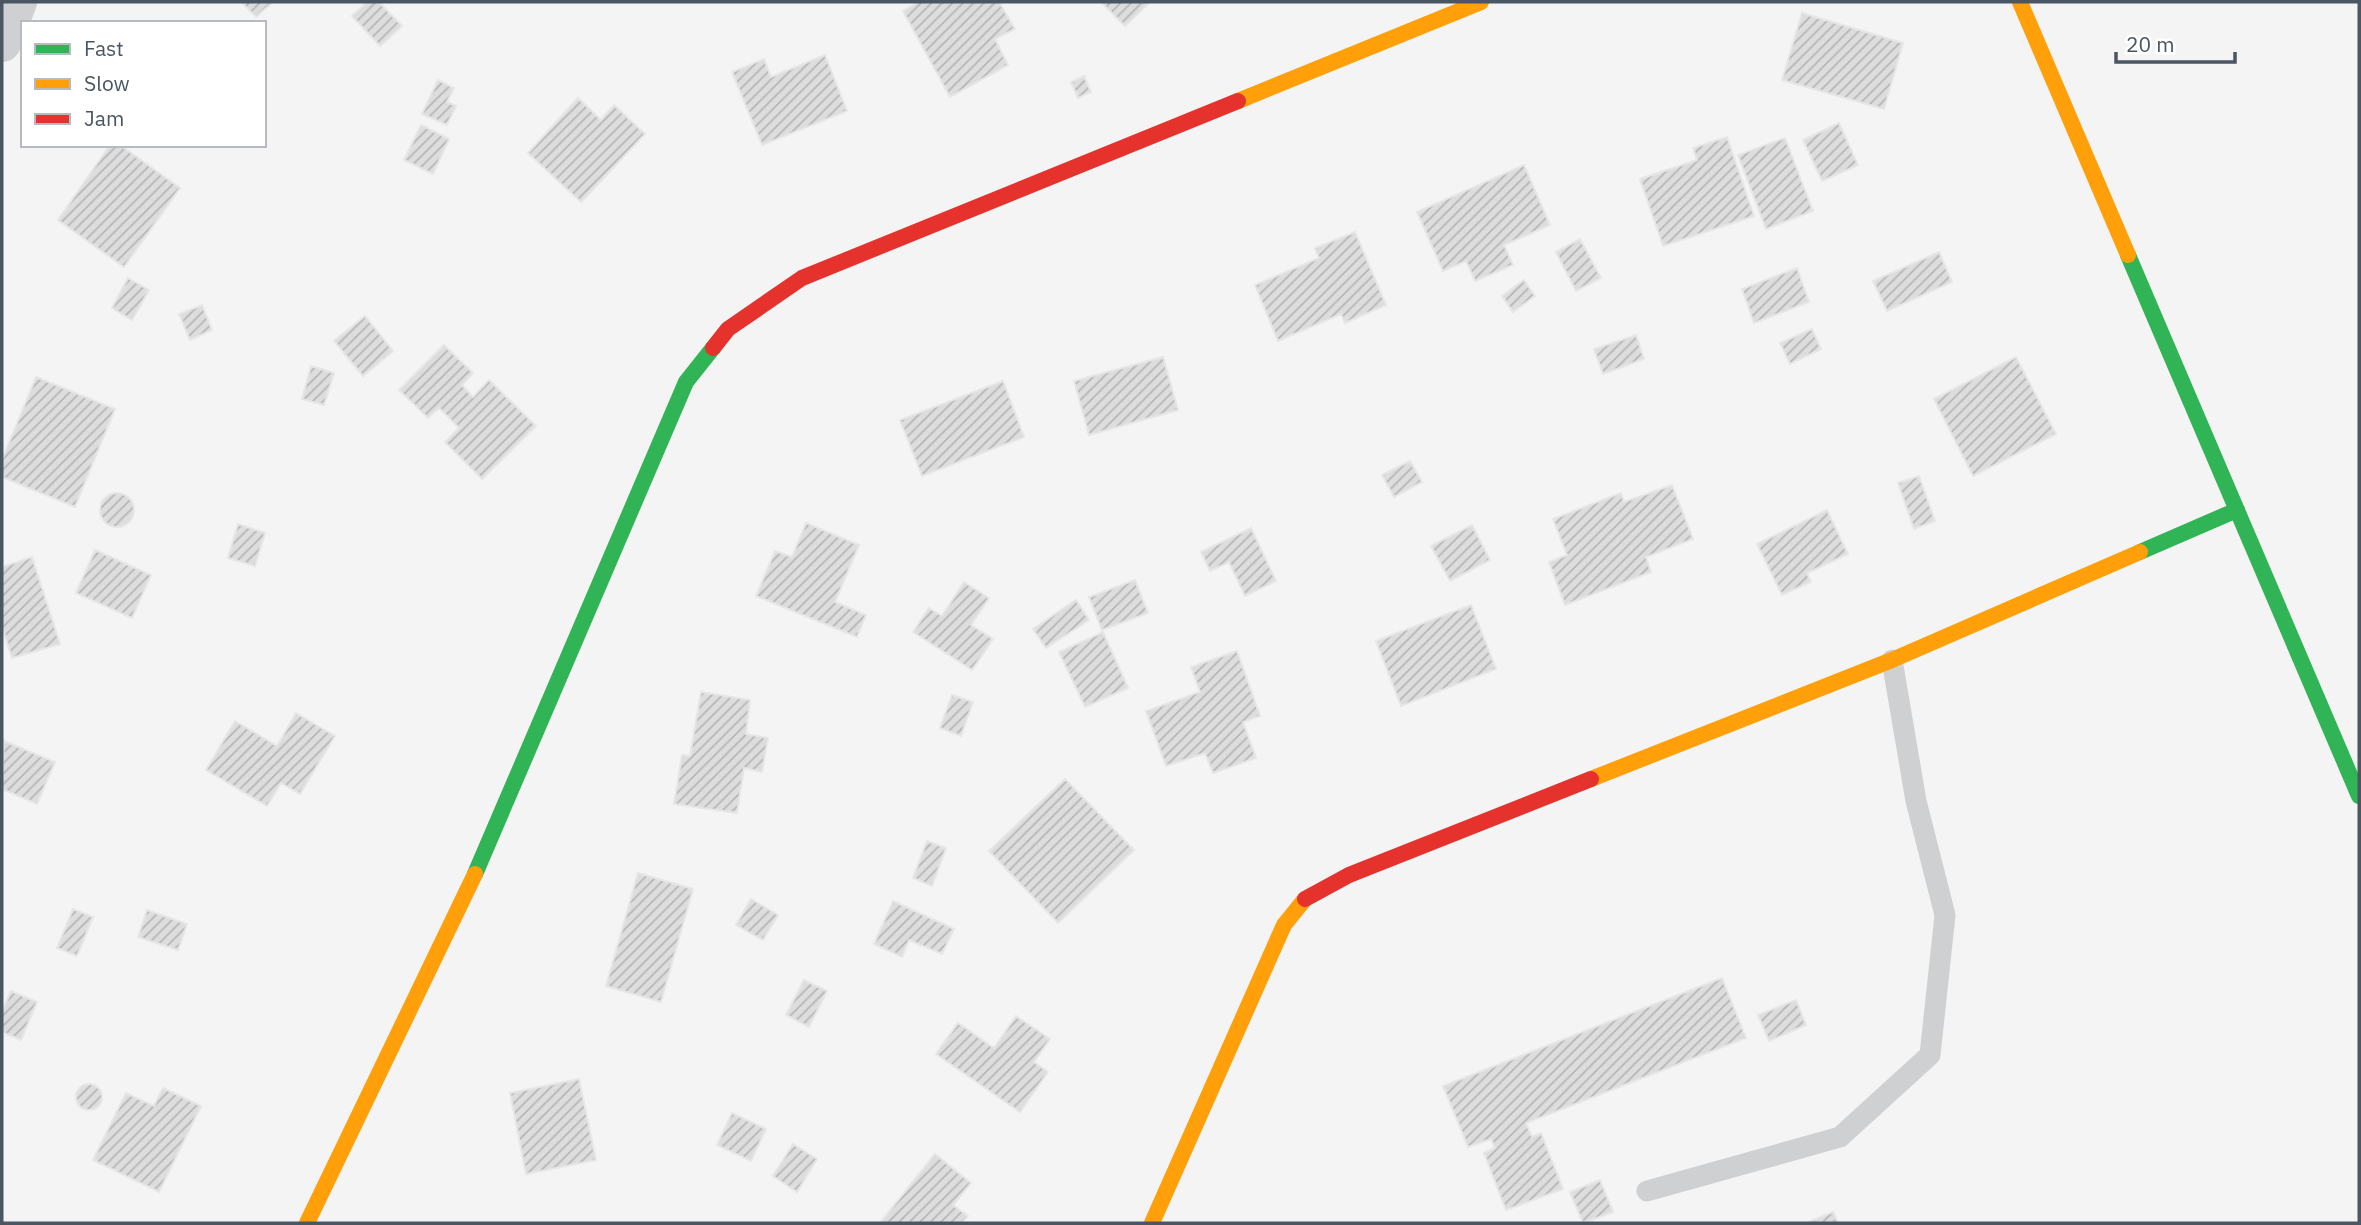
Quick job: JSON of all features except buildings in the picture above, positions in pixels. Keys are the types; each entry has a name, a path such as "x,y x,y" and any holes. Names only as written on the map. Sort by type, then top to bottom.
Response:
{"street":[{"path":"2,43 18,2"},
{"path":"307,1223 456,918 686,382 728,329 802,278 1481,2"},
{"path":"2020,2 2359,796"},
{"path":"1152,1223 1284,925 1308,896 1362,870 1892,660 2237,510"}],"lane":[{"path":"1647,1191 1840,1138 1930,1055 1945,915 1916,801 1892,660"}],"traffic: fast":[{"path":"2128,255 2359,796"},
{"path":"475,874 686,382 713,348"},
{"path":"2140,552 2237,510"}],"traffic: slow":[{"path":"1238,101 1481,2"},
{"path":"2020,2 2128,255"},
{"path":"1591,779 1892,660 2140,552"},
{"path":"307,1223 475,874"},
{"path":"1152,1223 1284,925 1305,899"}],"traffic: jam":[{"path":"713,348 728,329 802,278 1238,101"},
{"path":"1305,899 1349,875 1591,779"}]}
